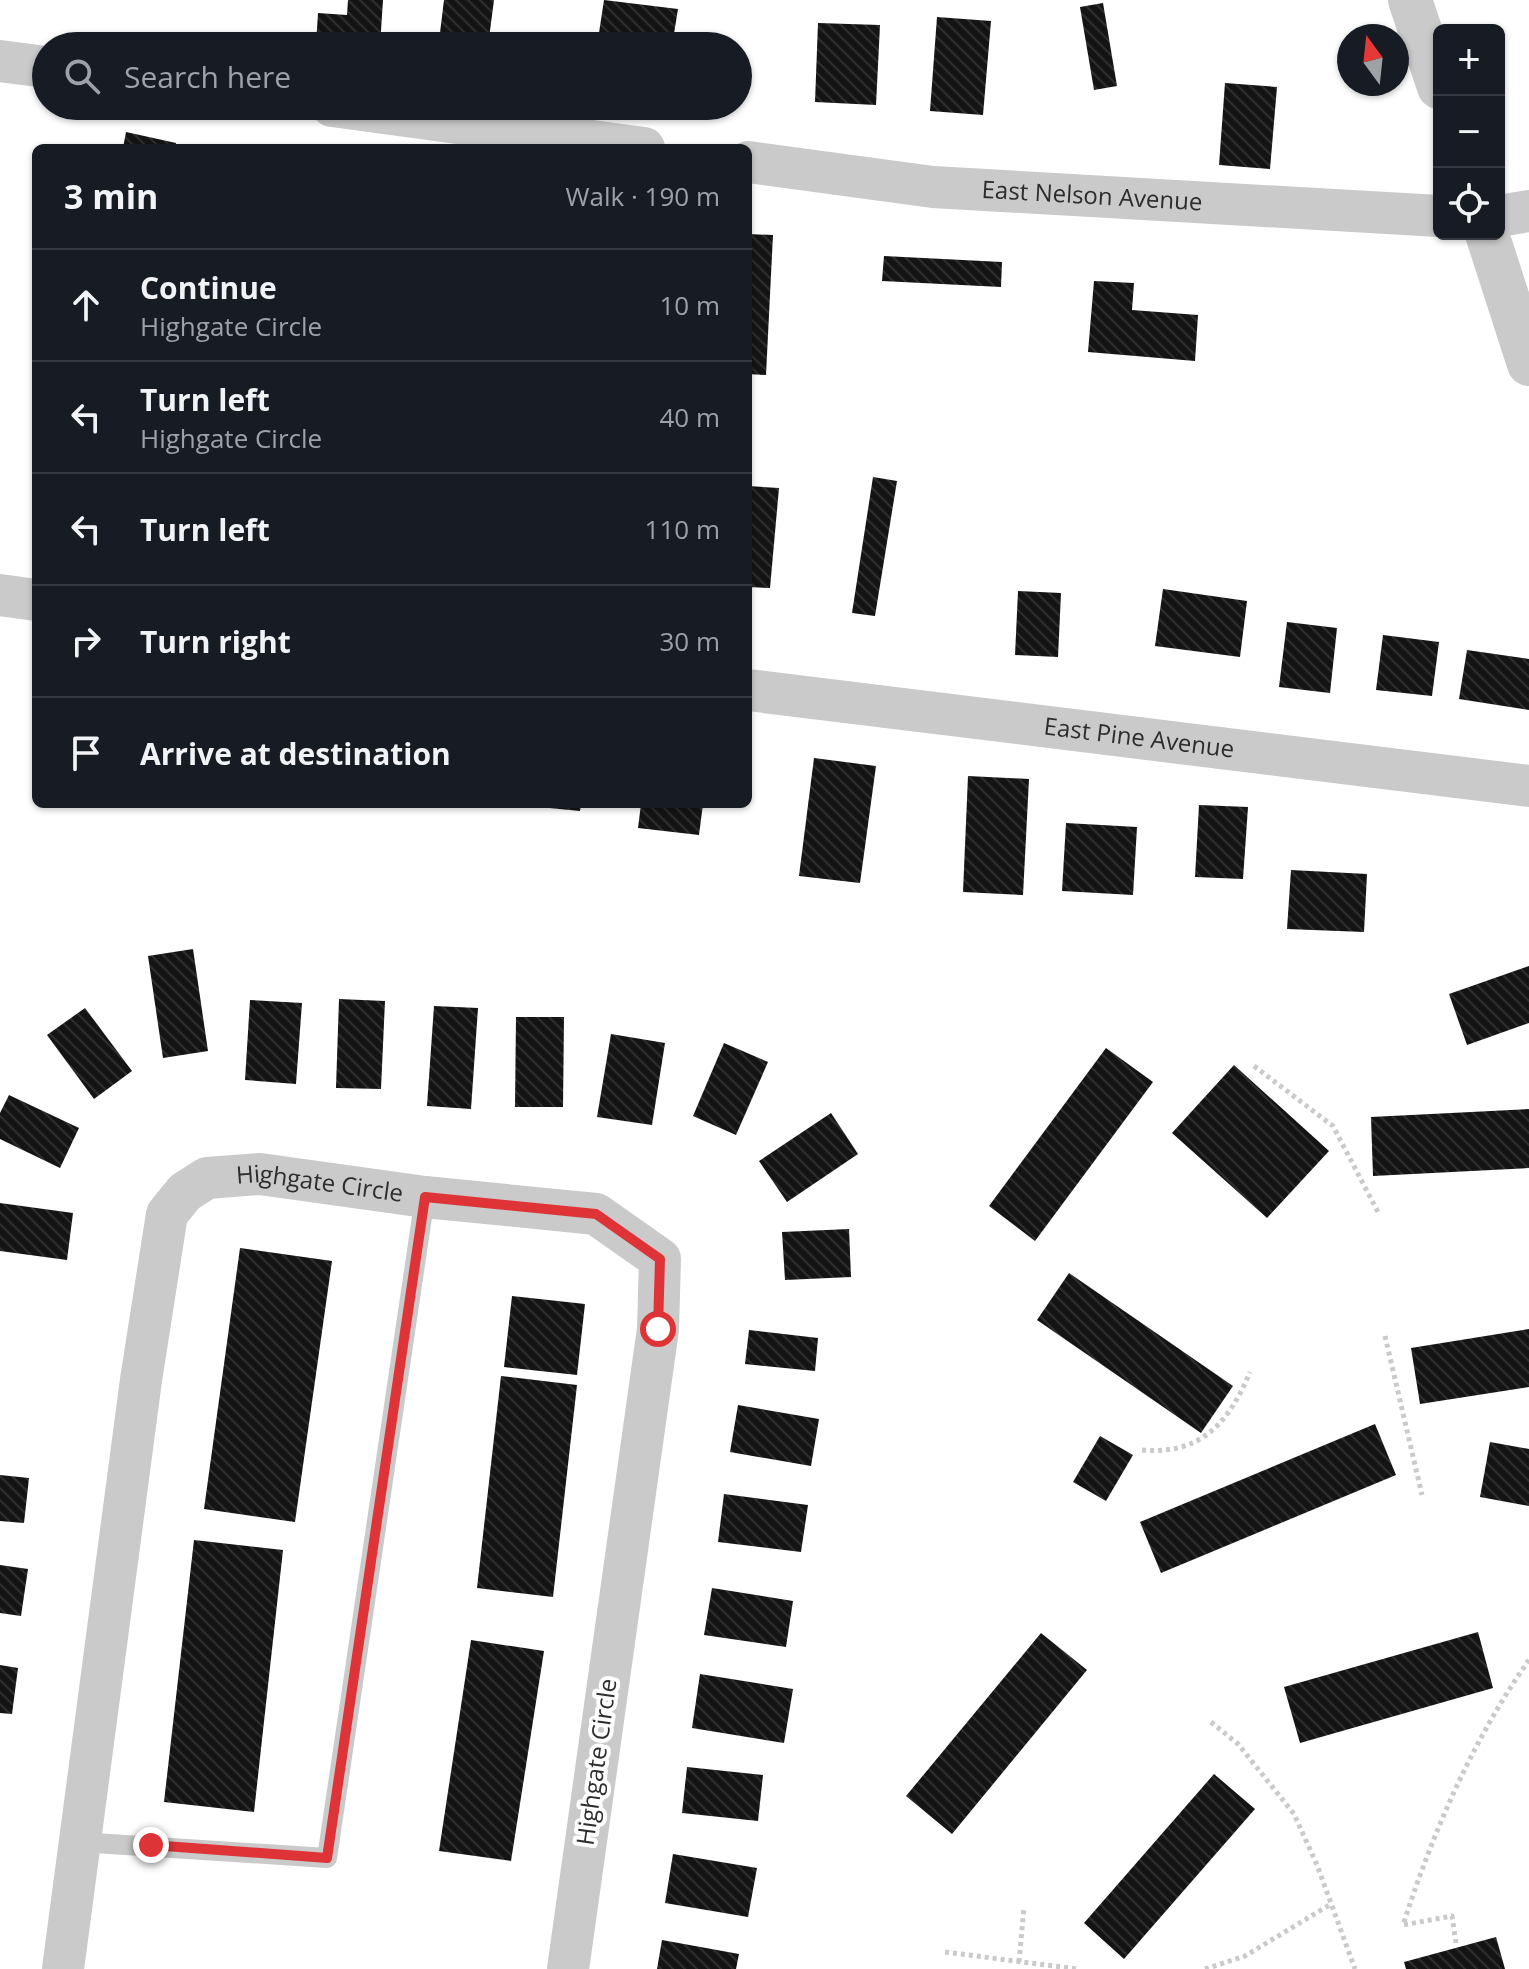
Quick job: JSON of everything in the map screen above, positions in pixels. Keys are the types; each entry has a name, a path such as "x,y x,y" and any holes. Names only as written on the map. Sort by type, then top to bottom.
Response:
{"street":[{"path":"1410,0 1433,69"},
{"path":"0,61 32,65"},
{"path":"436,120 614,144"},
{"name":"East Nelson Avenue","path":"752,163 933,187 1433,216"},
{"path":"1505,215 1529,211"},
{"path":"1489,240 1529,364"},
{"path":"0,595 32,599"},
{"name":"East Pine Avenue","path":"752,690 1529,786"},
{"name":"Highgate Circle","path":"63,1969 141,1380 167,1214 185,1192 207,1178 260,1174 425,1197 596,1214 660,1259 658,1329 568,1969"}],"lane":[{"path":"79,1842 327,1858 425,1197"}],"path":[{"path":"1254,1066 1333,1126 1379,1214"},
{"path":"1385,1336 1422,1495"},
{"path":"1142,1450 1156,1452 1180,1448 1205,1438 1231,1411 1250,1372"},
{"path":"1456,1943 1452,1916 1403,1925 1423,1865 1460,1777 1529,1660"},
{"path":"1211,1722 1238,1744 1294,1814 1355,1969"},
{"path":"1205,1969 1245,1956 1331,1904"},
{"path":"1019,1962 1024,1907"},
{"path":"945,1952 1077,1969"}],"building":[{"path":"348,0 383,0 381,32 317,32 318,13 347,15"},
{"path":"444,0 494,0 490,32 440,32"},
{"path":"604,0 678,9 674,32 599,32"},
{"path":"1103,3 1117,86 1094,90 1080,7"},
{"path":"937,17 991,21 983,115 930,111"},
{"path":"818,23 880,25 876,105 815,102"},
{"path":"1225,83 1277,87 1270,169 1219,165"},
{"path":"126,132 176,143 176,144 124,144"},
{"path":"752,234 773,235 766,375 752,374"},
{"path":"884,256 1002,262 1001,287 882,281"},
{"path":"1094,281 1134,283 1132,310 1198,315 1195,361 1088,352"},
{"path":"873,477 897,481 875,616 852,613"},
{"path":"752,486 779,488 770,588 752,587"},
{"path":"1163,589 1247,601 1240,657 1155,646"},
{"path":"1018,591 1061,593 1058,657 1015,655"},
{"path":"1287,622 1337,628 1330,693 1279,687"},
{"path":"1383,635 1439,642 1432,696 1376,690"},
{"path":"1467,650 1529,659 1529,710 1459,699"},
{"path":"814,758 876,766 860,883 799,876"},
{"path":"968,776 1029,779 1023,895 963,892"},
{"path":"1199,805 1248,807 1243,879 1195,877"},
{"path":"549,808 580,808 580,811"},
{"path":"640,808 702,808 699,835 638,828"},
{"path":"1066,823 1137,827 1133,895 1062,891"},
{"path":"1291,870 1367,874 1364,932 1287,929"},
{"path":"193,949 208,1051 163,1058 148,956"},
{"path":"1529,966 1529,1023 1467,1045 1449,994"},
{"path":"339,999 385,1001 381,1089 336,1088"},
{"path":"250,1000 302,1003 296,1084 245,1080"},
{"path":"434,1006 478,1008 471,1109 427,1106"},
{"path":"85,1008 132,1071 94,1099 47,1035"},
{"path":"516,1017 564,1017 563,1107 515,1107"},
{"path":"611,1034 665,1043 652,1125 597,1117"},
{"path":"724,1043 768,1062 736,1135 693,1116"},
{"path":"1106,1048 1153,1082 1035,1241 989,1206"},
{"path":"1234,1065 1329,1151 1267,1218 1172,1133"},
{"path":"9,1095 79,1128 60,1168 0,1139 0,1113"},
{"path":"1529,1109 1529,1168 1373,1176 1371,1117"},
{"path":"831,1113 858,1154 787,1202 759,1161"},
{"path":"0,1203 73,1213 67,1260 0,1251"},
{"path":"849,1229 851,1277 785,1280 782,1232"},
{"path":"240,1248 332,1261 295,1522 204,1509"},
{"path":"1069,1273 1233,1386 1201,1433 1037,1320"},
{"path":"512,1296 585,1304 577,1375 504,1367"},
{"path":"1529,1329 1529,1387 1420,1404 1411,1348"},
{"path":"749,1330 818,1338 815,1371 745,1364"},
{"path":"501,1376 577,1385 553,1597 477,1588"},
{"path":"738,1405 819,1419 811,1466 730,1452"},
{"path":"1375,1424 1396,1475 1161,1573 1140,1522"},
{"path":"1100,1436 1133,1455 1106,1501 1073,1482"},
{"path":"1490,1442 1529,1449 1529,1506 1480,1497"},
{"path":"0,1475 29,1478 24,1523 0,1521"},
{"path":"724,1494 808,1505 801,1552 718,1542"},
{"path":"194,1540 283,1550 254,1812 164,1802"},
{"path":"0,1565 28,1569 21,1616 0,1613"},
{"path":"712,1588 793,1601 786,1647 704,1635"},
{"path":"1478,1632 1493,1688 1300,1743 1284,1687"},
{"path":"1041,1633 1087,1670 952,1834 906,1796"},
{"path":"471,1640 544,1651 511,1861 439,1851"},
{"path":"0,1665 18,1668 12,1714 0,1713"},
{"path":"700,1674 793,1689 784,1743 692,1728"},
{"path":"687,1767 763,1775 758,1821 682,1813"},
{"path":"1214,1774 1255,1809 1124,1959 1084,1923"},
{"path":"673,1854 757,1868 748,1917 665,1903"},
{"path":"1496,1937 1505,1969 1406,1969 1404,1962"},
{"path":"662,1940 739,1954 736,1969 657,1969"}],"route":[{"path":"151,1845 327,1858 425,1197 596,1214 660,1259 658,1329"}]}
